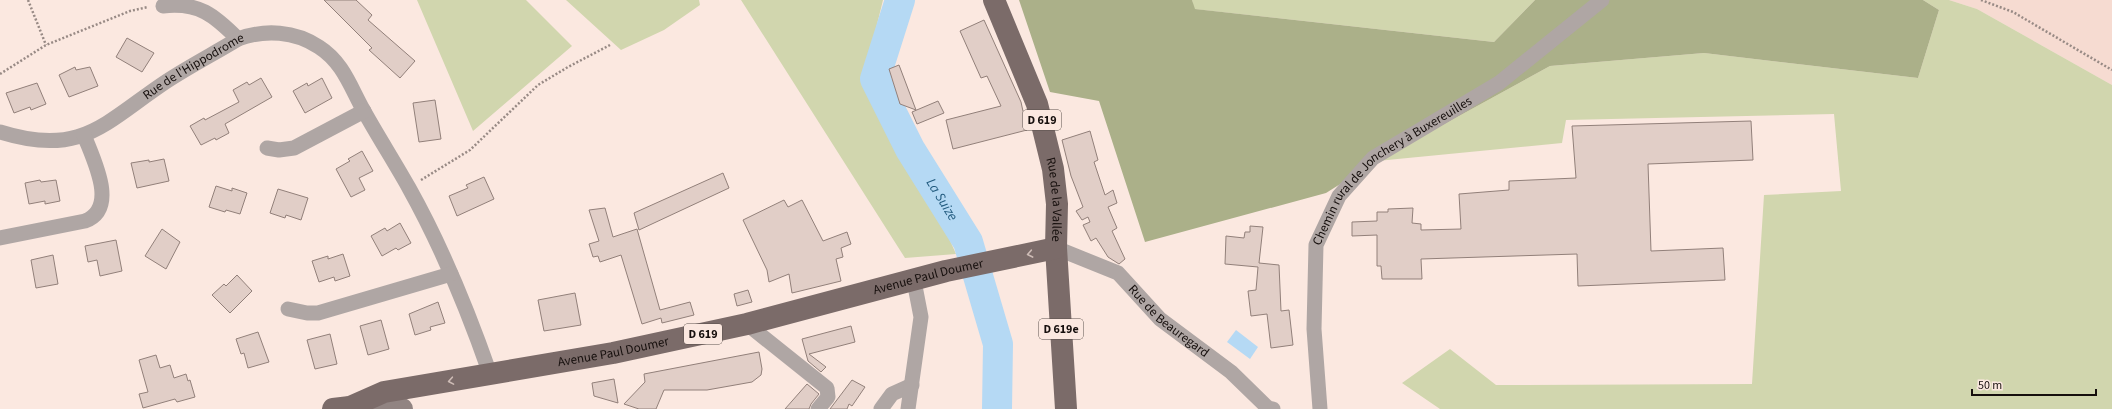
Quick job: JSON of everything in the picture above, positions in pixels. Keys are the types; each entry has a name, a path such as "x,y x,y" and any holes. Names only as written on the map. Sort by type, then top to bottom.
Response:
{"main road":[{"name":"Rue de la Vallée","path":"994,0 1037,104 1047,139 1053,169 1057,204 1056,248 1066,409"},
{"name":"Avenue Paul Doumer","path":"341,408 384,392 613,354 747,324 946,271 1056,248"},
{"path":"341,408 402,409"}],"street":[{"name":"Chemin rural de Jonchery à Buxereuilles","path":"1316,408 1314,329 1316,245 1339,196 1372,158 1499,83 1602,0"},
{"path":"163,6 187,5 210,13 238,40"},
{"name":"Rue de l'Hippodrome","path":"0,132 42,142 84,135 108,123 168,81 238,40 259,33 284,33 309,41 319,47 341,67 351,83 364,111 410,190 451,274 490,374"},
{"path":"267,148 279,150 294,148 364,111"},
{"path":"0,238 94,217 102,205 102,193 100,177 84,135"},
{"name":"Rue de Beauregard","path":"1056,248 1118,273 1160,318 1231,372 1268,408 1273,409"},
{"path":"288,308 307,314 318,313 451,274"},
{"path":"908,409 921,317 914,280"},
{"path":"747,324 827,388 828,397 818,409"},
{"path":"881,409 892,394 912,385"}],"path":[{"path":"28,0 46,44"},
{"path":"1981,0 2012,12 2112,70"},
{"path":"0,74 46,44 130,11 148,7 163,6"},
{"path":"410,190 427,176 470,150 538,85 610,45"}],"shaded area":[{"path":"1949,0 2112,0 2112,85 1977,9"}],"green space":[{"path":"417,0 526,0 572,46 473,131"},
{"path":"566,0 699,0 700,5 664,30 621,50"},
{"path":"741,0 883,0 869,57 956,254 905,258"},
{"path":"1019,0 1192,0 1195,9 1494,42 1535,0 1923,0 1939,10 1918,78 1704,53 1550,66 1377,161 1326,193 1145,242 1099,101 1050,92"},
{"path":"1192,0 1535,0 1494,42 1194,9"},
{"path":"1923,0 1949,0 1977,9 2112,85 2112,409 1440,409 1402,383 1450,349 1496,385 1752,384 1764,195 1841,191 1834,114 1566,120 1562,143 1377,161 1550,66 1704,53 1918,78 1939,10"}],"water":[{"path":"1236,330 1258,347 1250,359 1227,342"}],"building":[{"path":"324,0 356,0 372,15 368,20 415,61 400,78 369,50 372,48"},
{"path":"984,20 1021,102 1027,130 953,149 946,120 1001,106 987,76 981,78 960,31"},
{"path":"127,38 154,53 142,72 116,57"},
{"path":"899,65 916,110 900,104 889,69"},
{"path":"75,67 76,70 90,67 98,86 69,97 59,75"},
{"path":"261,78 272,97 225,124 229,133 216,140 215,138 201,145 190,126 204,118 205,120 239,102 233,90 247,82 249,85"},
{"path":"322,78 332,98 305,113 293,91 307,83 308,86"},
{"path":"37,83 46,104 31,110 30,107 14,113 6,93"},
{"path":"435,100 441,139 419,142 413,103"},
{"path":"938,101 944,113 917,124 912,112"},
{"path":"1751,121 1753,160 1648,164 1651,251 1723,248 1725,280 1578,286 1577,254 1421,259 1422,279 1382,279 1381,266 1377,266 1377,235 1352,236 1352,222 1377,221 1377,212 1388,212 1388,209 1413,208 1412,223 1421,224 1421,230 1461,229 1459,194 1509,190 1509,181 1576,178 1572,126"},
{"path":"1090,131 1098,160 1094,162 1105,195 1113,190 1117,203 1108,207 1117,228 1112,231 1125,259 1119,264 1108,257 1096,238 1091,241 1083,225 1090,222 1088,217 1082,220 1076,211 1083,207 1071,176 1062,140"},
{"path":"362,151 373,171 359,178 365,190 351,197 336,169 350,161 348,159"},
{"path":"164,159 169,181 137,188 131,163"},
{"path":"723,173 729,188 639,230 634,213"},
{"path":"484,177 494,199 457,216 449,196 468,188 466,185"},
{"path":"40,180 41,182 56,180 60,201 45,204 45,201 29,204 25,183"},
{"path":"216,186 232,191 232,188 247,193 240,214 226,210 225,212 209,207"},
{"path":"278,189 308,198 301,220 286,215 285,218 270,213"},
{"path":"784,200 788,207 802,200 823,241 847,232 851,244 841,248 843,257 836,259 841,281 792,293 789,274 769,282 767,270 743,220"},
{"path":"605,208 613,237 637,229 660,310 690,302 694,315 662,323 661,318 642,324 621,255 600,262 598,256 593,257 589,244 599,241 589,210"},
{"path":"400,223 411,243 398,250 396,248 382,256 371,236 385,228 387,231"},
{"path":"1250,226 1263,227 1259,263 1279,265 1281,311 1289,310 1293,345 1271,348 1267,314 1251,316 1248,291 1256,290 1258,267 1225,264 1226,236 1244,238 1245,232 1250,232"},
{"path":"162,229 180,242 166,269 145,256"},
{"path":"116,240 122,271 100,276 97,260 88,262 85,246"},
{"path":"343,254 350,276 335,281 334,277 319,282 312,261 328,256 328,259"},
{"path":"53,255 58,284 36,288 31,260"},
{"path":"237,275 252,291 230,313 212,295 224,284 226,286"},
{"path":"748,290 752,302 737,306 734,294"},
{"path":"575,293 581,325 544,331 538,300"},
{"path":"438,302 445,323 430,327 431,330 415,335 409,314"},
{"path":"381,320 389,349 368,355 360,326"},
{"path":"851,326 855,342 809,354 826,367 821,372 808,361 802,339"},
{"path":"258,332 269,362 248,368 244,353 241,354 236,339"},
{"path":"330,334 337,364 315,369 307,340"},
{"path":"759,352 762,369 761,375 752,382 707,390 664,390 656,409 639,409 624,404 645,382 644,374"},
{"path":"156,355 160,368 170,365 174,378 186,374 188,381 190,380 195,397 177,402 175,399 143,408 139,394 148,392 139,360"},
{"path":"614,379 618,403 594,396 592,383"},
{"path":"852,380 865,387 852,406 849,404 847,409 830,409"},
{"path":"807,384 819,394 809,409 785,409"}],"waterway":[{"name":"La Suize","path":"900,0 875,79 910,149 968,242 998,344 997,409"}]}
